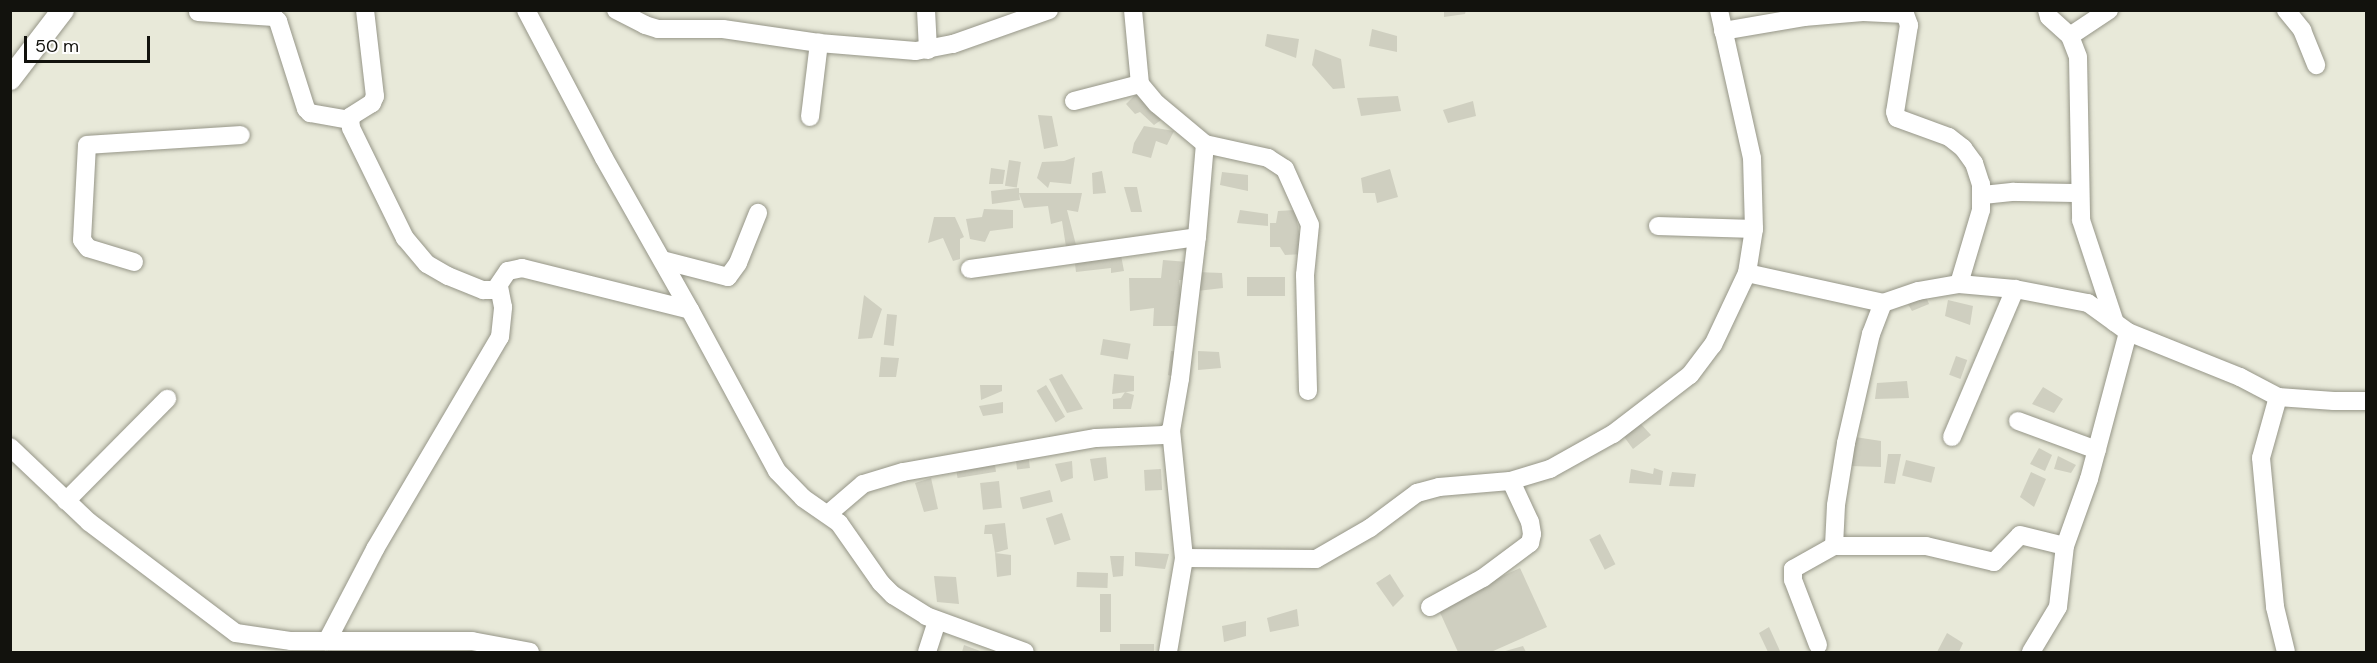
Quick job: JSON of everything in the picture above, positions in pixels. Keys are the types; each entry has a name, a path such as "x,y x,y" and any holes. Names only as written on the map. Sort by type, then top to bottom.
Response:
{"main road":[{"path":"10,79 63,10"}],"street":[{"path":"365,10 375,96 372,103 353,114 350,120 351,128 373,176 415,252 427,264 448,276 483,290 490,291 499,287 508,271 522,268 690,310"},
{"path":"526,10 588,130 690,310 777,471 795,492 839,524 871,570 893,595 937,621 1025,652"},
{"path":"616,10 658,29 723,29 819,43 906,51 928,50 953,44 1049,10"},
{"path":"926,10 928,50"},
{"path":"1133,10 1140,84 1156,104 1205,144 1268,158 1284,169 1310,225 1305,275 1308,391"},
{"path":"1184,558 1316,559 1370,528 1417,493 1439,487 1511,481 1550,469 1613,434 1690,375 1713,345 1747,273 1754,229 1752,158 1719,10"},
{"path":"2031,652 2058,607 2065,546 2097,450 2121,328 2080,220 2078,57 2070,36 2049,17 2047,10"},
{"path":"2070,36 2109,10"},
{"path":"2286,10 2302,30 2316,65"},
{"path":"198,12 274,17 278,21 306,109 310,113 350,120"},
{"path":"1723,31 1839,14 1898,12 1905,14 1909,25 1895,112 1898,118 1949,137 1963,148 1974,163 1983,195 1959,284"},
{"path":"810,117 819,43"},
{"path":"1074,100 1140,84"},
{"path":"134,262 88,248 82,240 87,145 241,135"},
{"path":"1168,652 1184,558 1171,431 1180,378 1197,237 1205,144"},
{"path":"1983,195 2014,192 2079,193"},
{"path":"662,260 728,277 738,263 758,213"},
{"path":"1658,226 1754,229"},
{"path":"970,269 1197,237"},
{"path":"1747,273 1883,303 1918,291 1959,284 2015,289 2088,303 2121,328 2240,377 2278,397 2367,401"},
{"path":"327,641 375,549 500,337 502,307 499,287"},
{"path":"1952,437 2015,289"},
{"path":"1834,546 1836,505 1846,444 1871,334 1883,303"},
{"path":"2278,397 2261,458 2275,607 2286,652"},
{"path":"66,501 167,399"},
{"path":"2018,421 2097,450"},
{"path":"828,514 863,484 903,472 1096,438 1164,435 1171,431"},
{"path":"10,447 89,522 236,633 296,647 327,641 472,641 530,652"},
{"path":"1430,607 1483,578 1530,543 1532,534 1530,522 1511,481"},
{"path":"1818,645 1793,580 1793,569 1834,546 1926,546 1994,562 2020,535 2065,546"},
{"path":"927,652 937,621"}],"building":[{"path":"1444,10 1466,10 1465,14 1444,17"},
{"path":"1372,29 1397,36 1397,52 1369,46"},
{"path":"1267,34 1299,39 1296,58 1265,46"},
{"path":"1315,49 1341,59 1345,88 1333,89 1312,65"},
{"path":"1136,94 1161,120 1154,125 1140,112 1135,114 1126,104"},
{"path":"1398,96 1401,111 1361,116 1357,98"},
{"path":"1473,101 1476,116 1448,123 1443,110"},
{"path":"1038,115 1052,116 1058,146 1044,149"},
{"path":"1144,126 1174,131 1167,145 1156,141 1151,158 1132,153 1134,143"},
{"path":"1075,157 1071,184 1050,182 1048,188 1037,178 1042,162 1064,161"},
{"path":"1009,160 1021,162 1017,188 1005,186"},
{"path":"991,168 1005,170 1003,184 989,184"},
{"path":"1390,169 1398,197 1377,203 1375,193 1363,193 1361,178"},
{"path":"1102,171 1106,193 1093,194 1092,173"},
{"path":"1222,172 1248,175 1248,191 1220,185"},
{"path":"1124,187 1137,187 1142,212 1131,212"},
{"path":"1019,188 1020,200 992,204 991,191"},
{"path":"1019,193 1082,193 1078,212 1067,210 1076,245 1066,247 1062,221 1051,224 1048,206 1024,208"},
{"path":"984,209 1013,210 1013,228 990,231 985,242 970,239 966,219 982,217"},
{"path":"1240,210 1268,214 1268,226 1237,223"},
{"path":"1295,210 1303,254 1285,255 1280,247 1270,247 1270,223 1276,223 1278,211"},
{"path":"934,217 955,217 964,237 960,239 960,259 953,261 943,238 928,243"},
{"path":"1120,250 1124,271 1111,273 1111,268 1076,272 1074,256"},
{"path":"1163,260 1188,262 1187,280 1179,280 1182,303 1180,326 1153,326 1154,308 1130,311 1129,278 1161,278"},
{"path":"1196,272 1222,273 1223,288 1197,291"},
{"path":"1247,277 1285,277 1285,296 1247,296"},
{"path":"864,295 882,309 872,338 858,339"},
{"path":"1925,295 1929,304 1912,311 1906,301"},
{"path":"1948,300 1973,306 1970,325 1945,316"},
{"path":"887,314 897,315 894,346 884,345"},
{"path":"1103,339 1131,344 1128,360 1100,355"},
{"path":"1171,351 1182,352 1178,378 1168,375"},
{"path":"1198,351 1219,352 1221,368 1198,370"},
{"path":"1956,356 1967,360 1960,379 1949,375"},
{"path":"881,357 899,358 896,377 879,377"},
{"path":"1062,374 1083,409 1067,413 1049,379"},
{"path":"1114,374 1134,376 1134,391 1112,394"},
{"path":"1907,381 1909,398 1875,399 1877,383"},
{"path":"980,385 1002,385 1002,391 981,400"},
{"path":"1046,385 1065,417 1056,422 1037,391"},
{"path":"2043,387 2063,399 2054,413 2032,404"},
{"path":"1125,392 1134,395 1131,409 1113,409 1113,399 1121,398"},
{"path":"1003,402 1003,413 983,416 979,406"},
{"path":"1640,423 1651,435 1633,449 1622,434"},
{"path":"1855,437 1881,441 1881,467 1850,466"},
{"path":"2039,448 2052,455 2045,471 2030,464"},
{"path":"1028,452 1030,468 1017,469 1015,454"},
{"path":"1888,454 1901,454 1895,484 1884,483"},
{"path":"2058,456 2076,465 2071,473 2054,469"},
{"path":"1106,457 1108,478 1094,481 1090,459"},
{"path":"994,459 996,472 958,478 955,465"},
{"path":"1906,460 1935,467 1931,483 1902,476"},
{"path":"1072,461 1073,478 1061,482 1055,464"},
{"path":"1654,468 1663,471 1661,485 1629,483 1631,469 1653,474"},
{"path":"1161,469 1162,490 1145,491 1144,470"},
{"path":"1672,472 1696,474 1694,487 1669,486"},
{"path":"2031,472 2046,479 2034,507 2020,497"},
{"path":"931,478 938,509 924,512 915,483"},
{"path":"999,481 1002,508 983,510 980,483"},
{"path":"1050,490 1053,502 1023,509 1020,497"},
{"path":"1062,513 1071,540 1054,545 1046,518"},
{"path":"1005,523 1008,549 995,553 992,534 984,534 985,525"},
{"path":"1600,534 1615,564 1605,570 1589,539"},
{"path":"1135,552 1169,554 1165,569 1135,566"},
{"path":"995,553 1011,555 1011,575 997,577"},
{"path":"1110,556 1124,556 1123,576 1113,577"},
{"path":"1520,568 1547,627 1491,652 1458,652 1437,606"},
{"path":"1077,572 1108,573 1107,588 1076,587"},
{"path":"1390,574 1404,596 1393,607 1376,583"},
{"path":"934,576 956,577 959,604 937,602"},
{"path":"1100,594 1111,594 1111,632 1100,632"},
{"path":"1297,609 1299,626 1270,632 1267,618"},
{"path":"1246,621 1246,636 1224,642 1222,626"},
{"path":"1769,627 1780,651 1768,652 1759,633"},
{"path":"1947,633 1963,643 1959,652 1937,652"},
{"path":"1120,644 1154,644 1154,652 1120,652"},
{"path":"964,645 983,652 962,652"},
{"path":"1523,646 1526,652 1502,652"}]}
